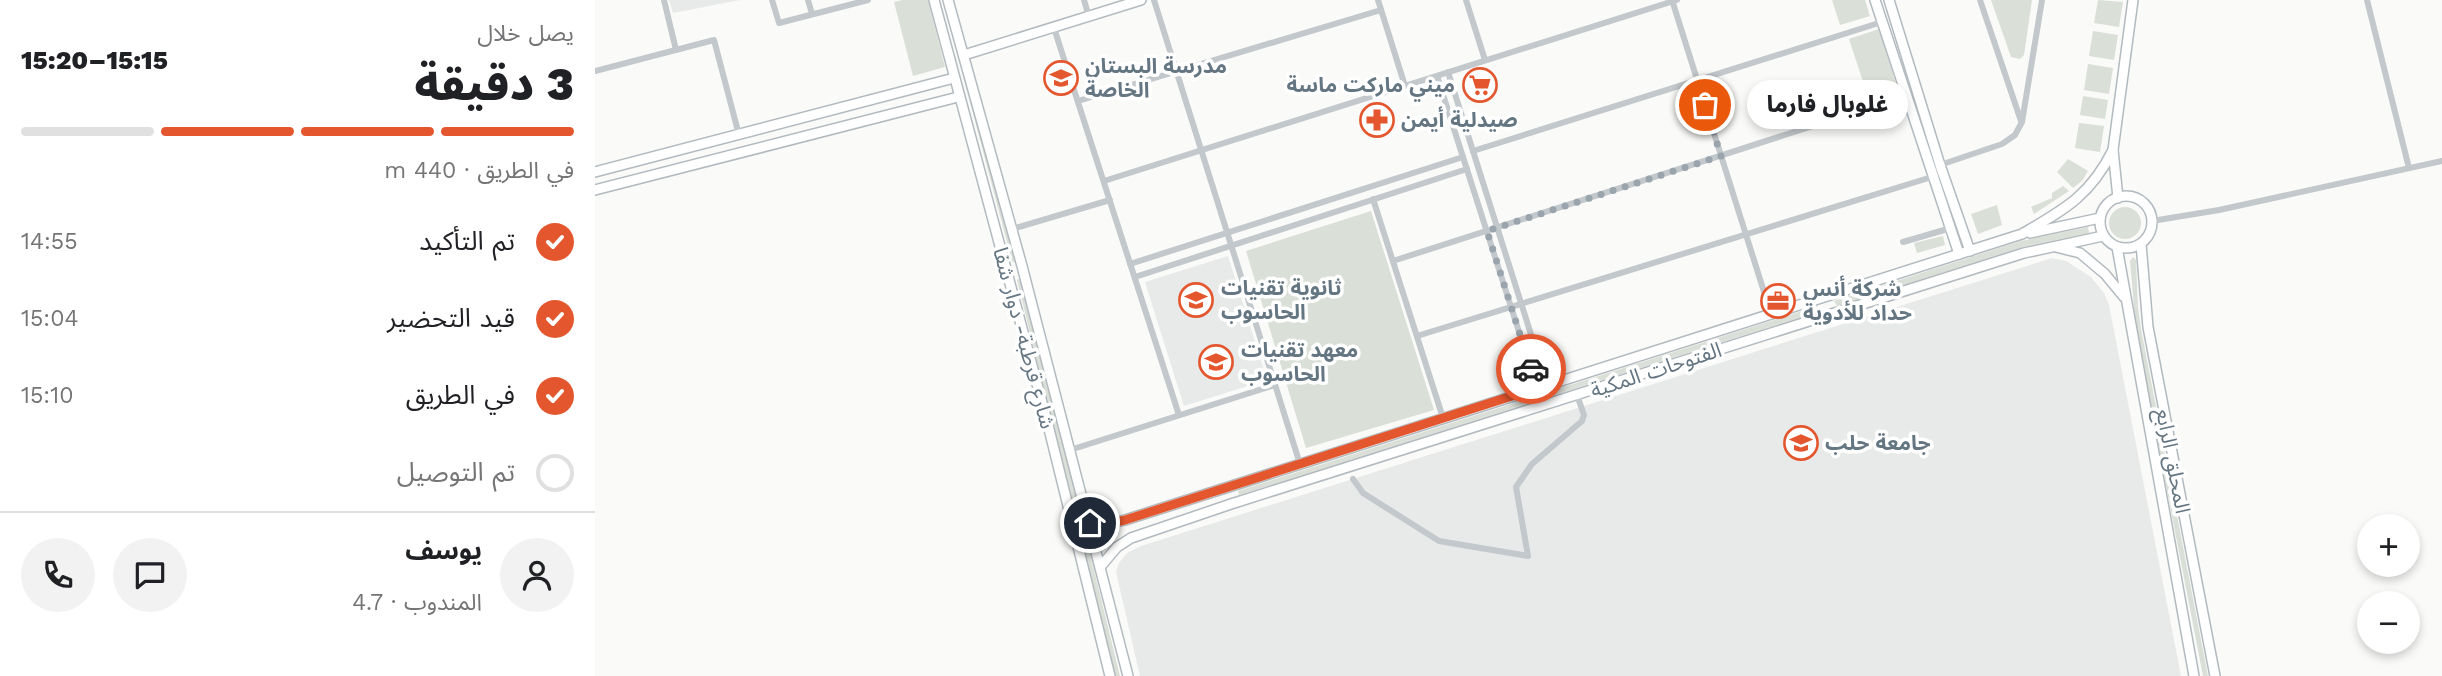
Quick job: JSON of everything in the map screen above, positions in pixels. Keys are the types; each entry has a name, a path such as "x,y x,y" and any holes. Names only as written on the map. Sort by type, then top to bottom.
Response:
{"street":[{"path":"664,0 676,50"},
{"path":"772,0 779,23 868,0"},
{"path":"808,0 812,14"},
{"name":"شارع قرطبة- دوار شفا","path":"934,0 1049,429 1109,676"},
{"path":"949,0 1022,266 1128,676"},
{"path":"1084,0 1089,16"},
{"path":"964,55 1141,0"},
{"path":"1154,0 1300,464"},
{"path":"1378,0 1405,86"},
{"path":"1466,0 1485,60"},
{"path":"1104,181 1673,0 1771,314"},
{"path":"1875,0 1959,254"},
{"path":"1889,0 1940,165 1970,251"},
{"path":"1980,0 2022,122"},
{"path":"1417,337 1935,176 1940,165 2002,144 2015,135 2022,122 2042,0"},
{"path":"2118,198 2113,150 2133,0"},
{"path":"2367,0 2409,168"},
{"path":"1078,101 1381,10"},
{"path":"1473,150 1882,22"},
{"path":"1054,28 1179,415"},
{"path":"595,71 714,40 739,135"},
{"path":"1448,72 1548,385"},
{"path":"1437,76 1537,388"},
{"path":"595,172 954,78"},
{"path":"1393,261 1906,96"},
{"path":"595,188 958,97"},
{"path":"2022,234 2070,206 2102,173 2113,150"},
{"path":"1131,264 1463,157"},
{"path":"2152,221 2218,210 2442,161"},
{"path":"1135,277 1467,169"},
{"path":"2134,197 2150,210 2150,233 2141,244 2133,248 2117,247 2103,236 2100,218 2106,205 2118,198 2134,197"},
{"path":"1373,198 1443,418"},
{"path":"1012,229 1110,200"},
{"path":"1090,523 1119,522 2022,234 2100,218"},
{"path":"1903,242 1951,228"},
{"name":"الفتوحات المكية","path":"1101,566 1117,547 1131,538 1231,504 2024,253 2103,236"},
{"name":"المحلق الرابع","path":"2141,244 2148,327 2215,676"},
{"path":"2054,246 2080,253 2105,274 2125,298"},
{"path":"2117,247 2194,676"},
{"path":"1006,271 1022,266"},
{"path":"1824,297 1829,315"},
{"path":"1070,450 1275,385"},
{"path":"1353,479 1363,494 1439,541 1528,556 1516,487 1532,464 1582,421 1584,415 1577,395"},
{"path":"1049,429 1063,425"},
{"path":"1226,488 1231,504"}],"shaded area":[{"path":"669,0 740,0 673,13"},
{"path":"928,0 945,67 913,76 894,2"},
{"path":"943,0 950,0 1017,264 1012,261"},
{"path":"1832,0 1865,0 1870,16 1840,25"},
{"path":"1991,0 2032,0 2024,55 2020,59 2011,57"},
{"path":"2098,0 2123,2 2119,27 2094,23"},
{"path":"1879,29 1899,94 1870,103 1849,39"},
{"path":"2093,31 2118,35 2114,60 2089,56"},
{"path":"2088,64 2113,68 2109,94 2084,90"},
{"path":"2083,96 2108,100 2105,119 2080,115"},
{"path":"2079,123 2104,126 2100,152 2075,148"},
{"path":"2068,159 2088,171 2082,181 2073,188 2057,172"},
{"path":"2063,186 2069,191 2034,214 2031,207 2052,198 2052,193"},
{"path":"1997,205 2002,225 1978,234 1971,214"},
{"path":"2125,207 2136,212 2141,223 2136,234 2125,239 2114,234 2109,223 2114,212"},
{"path":"1371,211 1434,410 1306,448 1246,251"},
{"path":"2088,227 2089,233 2023,247 1837,306 1834,301 2021,241"},
{"path":"1943,236 1945,245 1917,253 1914,243"},
{"path":"1228,256 1267,380 1184,406 1145,282"},
{"path":"2133,257 2136,260 2141,329 2208,676 2203,676 2136,330 2130,261"},
{"name":"جامعة حلب","path":"2052,258 2066,261 2091,277 2104,293 2109,305 2181,676 1140,676 1116,572 1127,553 1141,546"},
{"path":"1021,278 1120,676 1114,676 1017,280"},
{"path":"1818,306 1820,311 1239,495 1238,491"}],"way so far":[{"path":"1531,369 1487,231 1721,156 1705,105"}],"place":[{"name":"مدرسة البستان الخاصة","path":"1061,78"},
{"name":"ميني ماركت ماسة","path":"1480,85"},
{"name":"غلوبال فارما","path":"1705,105"},
{"name":"صيدلية أيمن","path":"1377,120"},
{"name":"ثانوية تقنيات الحاسوب","path":"1196,300"},
{"name":"شركة أنس حداد للأدوية","path":"1778,301"},
{"name":"معهد تقنيات الحاسوب","path":"1216,362"},
{"name":"جامعة حلب","path":"1801,443"}],"route":[{"path":"1090,523 1107,524 1125,520 1537,388 1531,369"}]}
